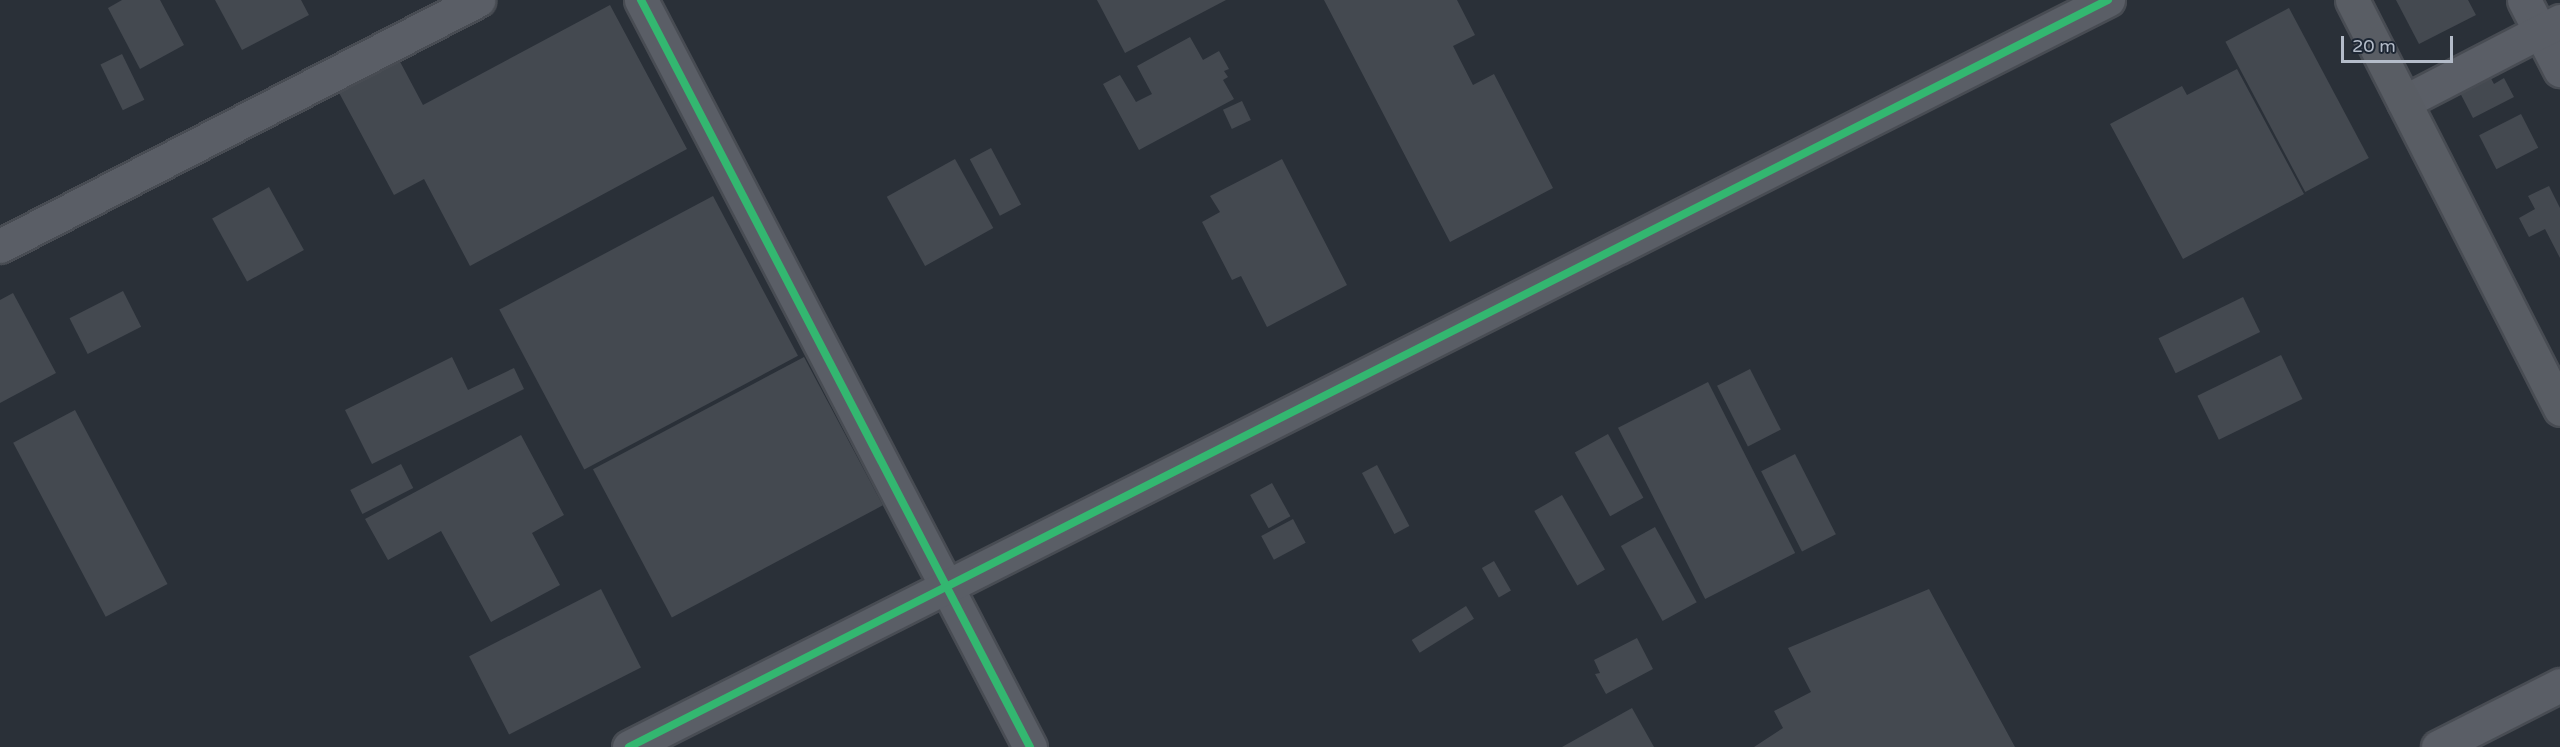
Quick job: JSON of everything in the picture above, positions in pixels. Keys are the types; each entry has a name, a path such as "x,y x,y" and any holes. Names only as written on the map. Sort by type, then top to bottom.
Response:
{"street":[{"path":"0,246 478,0"},
{"path":"641,0 1030,747"},
{"path":"629,747 2108,0"},
{"path":"2352,0 2411,98 2560,372"},
{"path":"2371,0 2411,98 2560,409"},
{"path":"2524,0 2550,26 2560,70"},
{"path":"2411,98 2550,26"},
{"path":"2438,747 2560,685"}],"building":[{"path":"122,0 160,0 184,45 140,69 108,8"},
{"path":"215,0 301,0 309,15 242,50"},
{"path":"1097,0 1226,0 1125,53"},
{"path":"1324,0 1457,0 1475,35 1453,46 1473,85 1494,74 1553,188 1450,242"},
{"path":"2396,0 2468,0 2476,15 2419,44"},
{"path":"610,5 687,149 470,266 424,179 394,195 337,89 397,56 423,105"},
{"path":"2289,8 2369,158 2305,192 2225,42"},
{"path":"1190,37 1203,60 1219,51 1229,69 1224,71 1228,77 1223,80 1234,99 1139,150 1103,84 1120,75 1136,102 1152,94 1137,66"},
{"path":"122,54 144,100 123,110 100,65"},
{"path":"2237,69 2304,194 2183,259 2110,124 2182,86 2187,95"},
{"path":"2487,71 2494,84 2504,78 2514,97 2473,118 2457,87"},
{"path":"1242,101 1251,120 1232,129 1223,110"},
{"path":"2521,114 2538,148 2496,169 2479,135"},
{"path":"991,148 1021,205 1000,216 970,159"},
{"path":"955,159 993,228 925,266 887,197"},
{"path":"1282,159 1347,285 1267,327 1241,276 1232,280 1202,222 1220,212 1210,196"},
{"path":"2549,186 2560,208 2560,258 2545,229 2529,237 2519,218 2535,209 2528,196"},
{"path":"269,187 304,250 247,281 212,219"},
{"path":"713,196 798,356 584,469 499,310"},
{"path":"123,291 141,327 88,354 70,318"},
{"path":"13,293 56,373 0,403 0,300"},
{"path":"2243,297 2260,332 2176,373 2159,338"},
{"path":"2281,355 2302,399 2219,440 2197,396"},
{"path":"452,357 468,390 514,368 524,389 372,464 345,410"},
{"path":"804,357 883,505 672,618 593,469"},
{"path":"1750,369 1781,430 1748,446 1717,386"},
{"path":"1708,382 1795,553 1705,599 1618,428"},
{"path":"75,410 167,584 106,617 13,443"},
{"path":"1608,434 1643,498 1610,516 1575,452"},
{"path":"521,435 564,515 532,533 560,585 491,622 441,531 388,560 365,519"},
{"path":"1795,454 1836,534 1802,551 1761,471"},
{"path":"401,464 413,488 362,514 350,490"},
{"path":"1377,465 1409,526 1394,534 1362,473"},
{"path":"1272,483 1290,516 1269,528 1250,495"},
{"path":"1562,495 1605,569 1577,585 1534,511"},
{"path":"1293,519 1306,543 1274,560 1261,536"},
{"path":"1655,527 1697,602 1663,621 1621,546"},
{"path":"1494,561 1511,590 1499,597 1482,568"},
{"path":"601,589 641,667 509,735 469,656"},
{"path":"1929,589 2015,747 1754,747 1783,728 1774,711 1811,692 1788,648"},
{"path":"1466,606 1474,619 1420,653 1412,640"},
{"path":"1637,638 1653,669 1606,694 1595,674 1600,673 1594,660"},
{"path":"1632,708 1654,747 1562,747"}],"cycle path":[{"path":"641,0 1030,747"},
{"path":"629,747 2108,0"}]}
